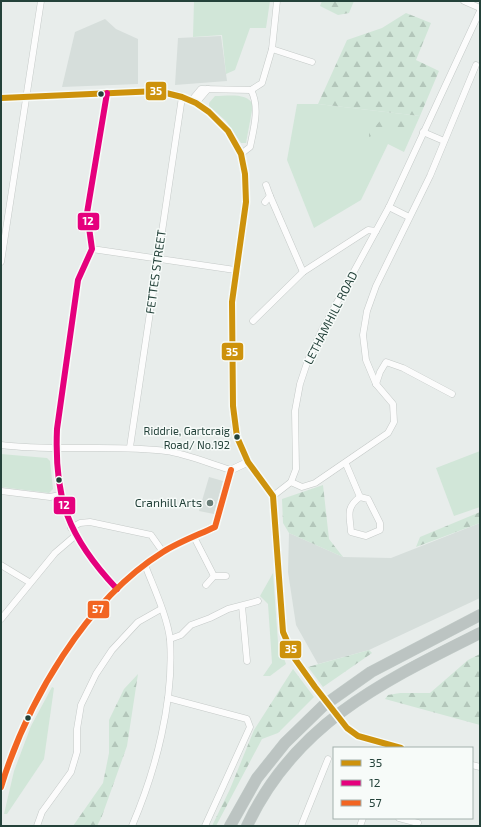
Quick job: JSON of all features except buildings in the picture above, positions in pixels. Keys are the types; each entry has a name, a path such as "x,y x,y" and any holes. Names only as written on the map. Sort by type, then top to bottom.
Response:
{"highway":[{"path":"230,826 257,778 285,743 323,706 371,672 480,615"},
{"path":"247,826 253,813 278,775 305,742 334,716 373,688 480,633"}],"street":[{"path":"1,262 41,1"},
{"path":"194,102 201,89 250,90 262,83 272,48 277,1"},
{"path":"464,1 480,9"},
{"name":"LETHAMHILL ROAD","path":"291,482 296,469 295,411 304,372 322,330 389,207 480,9"},
{"path":"272,48 312,62"},
{"path":"273,496 291,482 302,487 315,483 346,464 388,433 394,422 393,404 376,384 366,360 363,335 367,311 376,286 430,176 476,65"},
{"path":"240,151 251,143 257,106 255,98 250,90"},
{"path":"1,98 158,91 182,97 194,102 209,112 228,131 240,151 245,174 246,202 232,302 233,406 237,437 248,462 273,496 283,632 295,659 314,687 347,728 358,736 391,747"},
{"path":"107,93 87,213 92,249 78,280 57,429 56,448 60,495 71,528 101,572 117,589"},
{"name":"FETTES STREET","path":"130,448 182,97"},
{"path":"423,132 444,142"},
{"path":"266,185 303,272"},
{"path":"265,202 270,196"},
{"path":"389,207 409,217"},
{"path":"253,321 303,272 368,230 376,231"},
{"path":"92,249 236,270"},
{"path":"376,384 380,372 386,362 403,368 452,394"},
{"path":"1,445 56,448 130,448 168,451 231,470 248,462"},
{"path":"346,464 360,497"},
{"path":"1,787 10,758 28,717 50,676 82,630 117,589 145,565 164,552 215,527 231,470"},
{"path":"1,491 50,497 60,495"},
{"path":"360,497 368,499 380,523 380,530 366,536 351,532 349,508 352,503 360,497"},
{"path":"71,528 80,523 90,522 151,535 164,552"},
{"path":"1,619 29,582 55,553 76,535"},
{"path":"194,536 214,576"},
{"path":"1,565 29,582"},
{"path":"132,826 153,769 168,698 170,639 145,565"},
{"path":"206,584 214,576 226,576"},
{"path":"170,639 181,634 192,625 228,609 258,601"},
{"path":"242,606 248,661"},
{"path":"37,826 42,812 71,772 77,752 77,729 81,705 96,674 112,650 138,622 161,609"},
{"path":"168,698 248,719 250,727 205,826"},
{"path":"301,826 328,760"},
{"path":"404,819 418,822"}],"shaded area":[{"path":"105,19 116,29 138,39 138,84 62,87 75,32"},
{"path":"221,36 227,81 175,85 178,38"},
{"path":"209,477 223,481 214,514 199,511"},
{"path":"480,523 480,598 369,650 318,664 296,625 288,572 289,533 343,557 391,558"}],"green space":[{"path":"194,1 270,1 266,28 250,28 235,70 226,74 222,35 193,37"},
{"path":"322,1 354,1 349,13 338,15 320,6"},
{"path":"406,13 431,23 416,60 439,71 420,116 318,104 347,40 382,28"},
{"path":"215,96 242,96 247,98 253,105 246,143 241,143 226,121 209,106 209,103"},
{"path":"297,104 318,104 420,116 404,152 388,144 361,200 314,228 287,160"},
{"path":"401,119 408,126 406,129 383,128 376,134 369,137 369,133 380,121"},
{"path":"480,451 480,507 454,516 436,468"},
{"path":"1,454 47,458 50,461 53,489 49,493 1,487"},
{"path":"323,485 329,539 343,557 289,533 283,523 282,499"},
{"path":"480,512 480,523 416,547 420,537"},
{"path":"273,573 278,642 286,664 270,676 263,676 272,663 268,604 260,596"},
{"path":"369,650 372,653 323,687 308,667"},
{"path":"480,654 480,725 385,699 388,695 400,693 430,693 468,660"},
{"path":"293,669 314,697 278,733 262,739 216,826 212,826 230,789 254,730"},
{"path":"138,674 127,746 102,816 97,826 73,826 103,783 109,753 109,720 124,689"},
{"path":"52,687 54,688 44,759 7,814 4,814 14,771 31,726"}],"transit line":[{"name":"35","path":"1,98 158,91 182,97 196,103 209,112 228,131 241,154 245,174 246,202 232,302 233,406 237,437 248,462 273,496 283,632 295,659 347,728 358,736 397,747"},
{"name":"12","path":"107,93 87,213 92,249 78,280 57,429 57,454 58,476 62,497 68,516 76,534 87,552 100,570 117,589"},
{"name":"57","path":"1,787 12,754 26,721 43,688 85,625 109,597 135,572 169,548 215,527 231,470"}],"place":[{"name":"Riddrie, Gartcraig Road/ No.192","path":"237,437"},
{"name":"Cranhill Arts","path":"210,503"}]}
